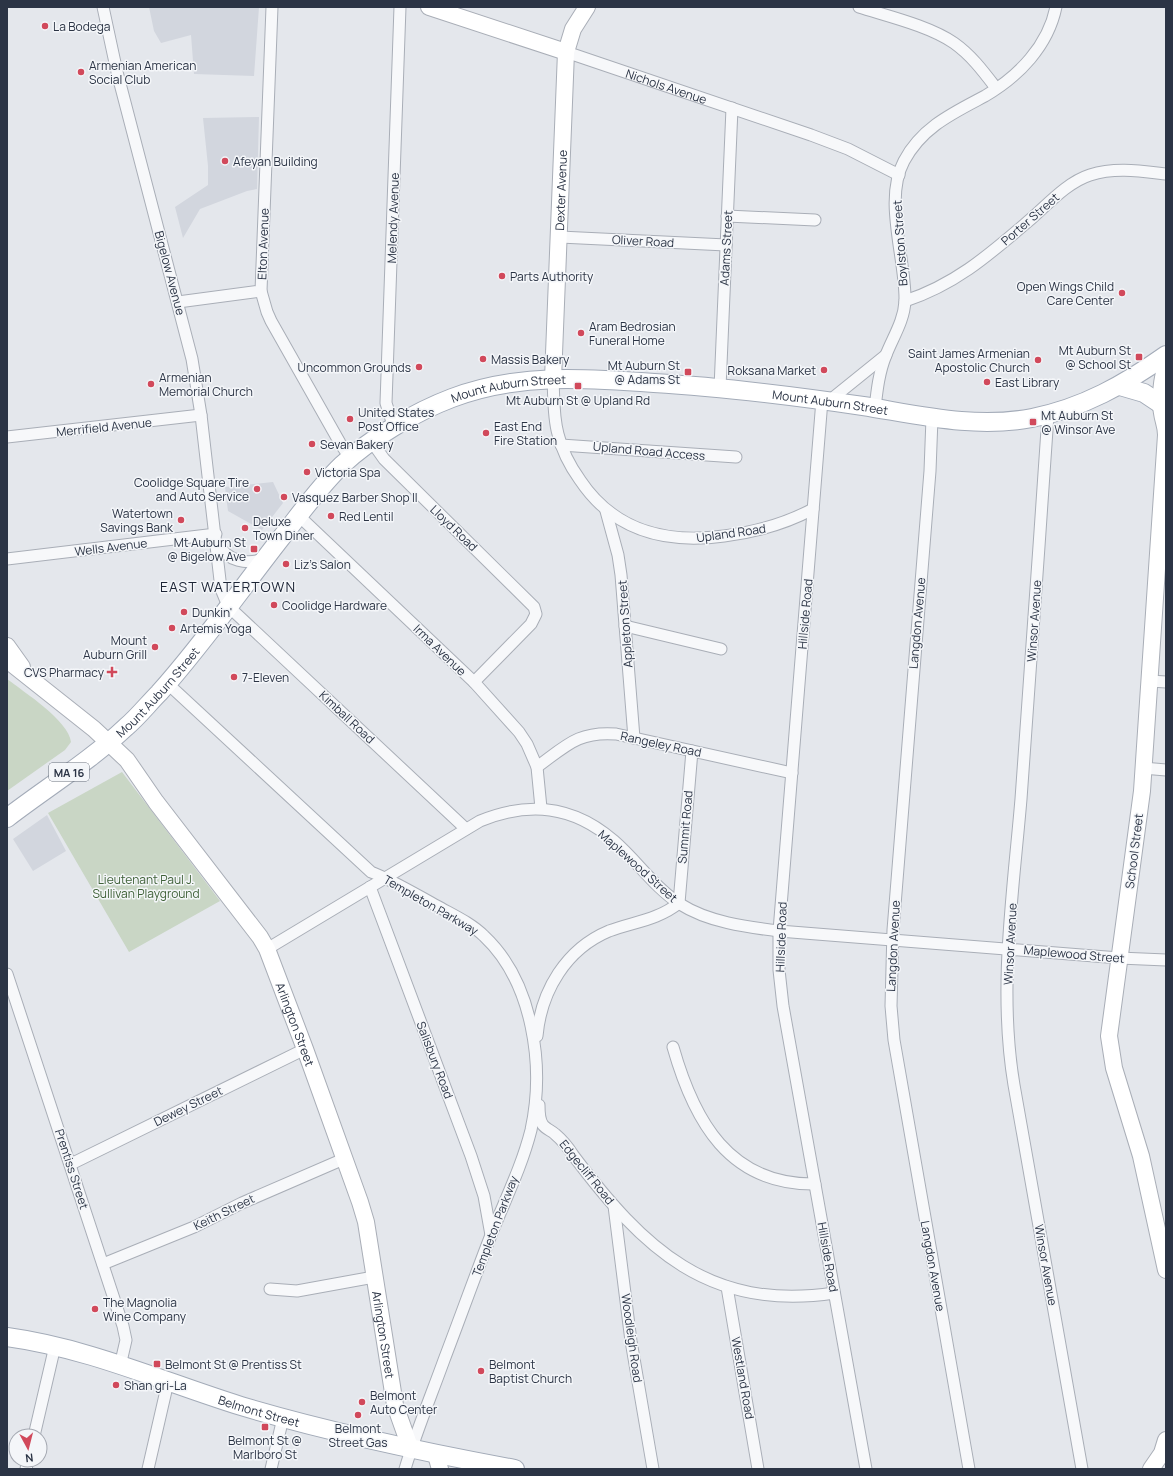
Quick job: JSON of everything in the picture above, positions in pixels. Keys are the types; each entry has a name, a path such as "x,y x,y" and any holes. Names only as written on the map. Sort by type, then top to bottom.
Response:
{"main road":[{"name":"Mount Auburn Street","path":"7,818 109,742 126,727 167,683 322,487 350,458 394,428 438,404 468,393 514,382 553,379 635,381 720,388 826,400 954,421 1013,421 1048,414 1080,405 1120,386 1166,355"},
{"path":"1120,386 1144,393 1162,405"},
{"name":"Belmont Street","path":"7,1337 55,1346 283,1418 411,1450 438,1462 515,1469"}],"street":[{"name":"Bigelow Avenue","path":"103,7 117,72 192,359 201,415 221,589 228,606"},
{"name":"Elton Avenue","path":"272,7 261,292 271,321 350,458"},
{"name":"Melendy Avenue","path":"394,428 386,403 400,7"},
{"name":"Nichols Avenue","path":"429,7 459,11 566,52 831,142 866,157 899,175"},
{"name":"Dexter Avenue","path":"553,379 560,237 566,52 573,29 588,7"},
{"path":"858,7 931,31 953,42 975,61 996,88"},
{"name":"Boylston Street","path":"875,408 878,383 886,355 900,326 905,301 897,213 899,175 904,162 911,150 928,129 941,119 996,88 1024,66 1045,40 1056,7"},
{"name":"Adams Street","path":"720,388 732,108"},
{"name":"Porter Street","path":"905,301 933,291 963,274 993,252 1064,191 1088,176 1114,170 1166,174"},
{"path":"727,216 815,220"},
{"name":"Oliver Road","path":"560,237 726,245"},
{"path":"178,302 261,292"},
{"name":"Boylston Street","path":"826,400 886,355"},
{"name":"School Street","path":"1166,366 1163,377 1162,405 1162,413 1166,424 1163,522 1144,768 1120,958 1110,1019 1110,1046 1141,1156 1166,1270"},
{"name":"Upland Road","path":"553,379 554,406 561,445 565,456 582,484 606,510 632,527 648,533 664,536 698,539 733,535 769,528 785,523 813,508"},
{"name":"Hillside Road","path":"826,400 813,508 778,952 780,988 866,1469"},
{"name":"Winsor Avenue","path":"1048,414 1022,780 1008,949 1006,1004 1010,1066 1082,1469"},
{"name":"Merrifield Avenue","path":"7,437 201,415"},
{"name":"Langdon Avenue","path":"932,418 929,479 892,940 890,1006 894,1040 969,1469"},
{"name":"Lloyd Road","path":"372,442 384,459 534,606 536,614 531,624 474,682"},
{"name":"Upland Road Access","path":"561,445 736,457"},
{"name":"Appleton Street","path":"606,510 618,555 634,738"},
{"name":"Irma Avenue","path":"299,516 474,682 519,732 527,744 537,767 541,808"},
{"path":"216,538 226,554 239,561 255,561 266,558"},
{"name":"Wells Avenue","path":"7,559 216,538"},
{"name":"Kimball Road","path":"228,606 466,829"},
{"path":"625,626 721,649"},
{"name":"Arlington Street","path":"7,646 30,678"},
{"name":"Arlington Street","path":"7,660 109,742 129,762 147,790 260,937 267,950 346,1158 366,1222 394,1405 411,1450"},
{"path":"1150,681 1166,682"},
{"name":"Templeton Parkway","path":"167,683 371,872 385,878 470,925 484,936 496,949 508,966 522,996 532,1028 536,1062 531,1129 519,1166 491,1235 405,1469"},
{"name":"Rangeley Road","path":"537,767 573,741 583,736 605,733 792,773"},
{"name":"Summit Road","path":"679,903 692,751"},
{"path":"1144,768 1166,770"},
{"name":"Maplewood Street","path":"267,950 466,829 495,815 526,809 541,808 570,815 585,821 614,841 667,895 690,910 723,921 760,929 779,931 1120,958 1166,960"},
{"name":"Salisbury Road","path":"370,887 471,1156 484,1196 491,1235"},
{"name":"Edgecliff Road","path":"679,903 662,915 595,938 570,957 554,980 541,1008 538,1025 536,1062 539,1085 539,1116 543,1126 566,1144 614,1206 647,1239 669,1257 699,1275 727,1287 753,1294 782,1297 834,1293"},
{"name":"Prentiss Street","path":"7,974 71,1164 125,1333 125,1344 120,1366"},
{"path":"673,1047 687,1092 695,1110 704,1125 731,1155 744,1165 771,1179 786,1183 815,1184"},
{"name":"Dewey Street","path":"71,1164 305,1049"},
{"name":"Keith Street","path":"103,1264 194,1227 242,1203 346,1158"},
{"name":"Woodleigh Road","path":"614,1206 631,1341 653,1469"},
{"path":"270,1289 297,1291 374,1277"},
{"name":"Westland Road","path":"727,1287 758,1469"},
{"path":"36,1428 55,1346"},
{"path":"148,1469 168,1382"},
{"path":"271,1469 283,1418"},
{"path":"1151,1469 1162,1453 1166,1440"}],"shaded area":[{"path":"149,7 259,7 254,76 194,74 191,35 161,43 154,31"},
{"path":"259,117 257,189 247,191 200,209 183,238 175,207 208,185 208,166 203,118"},
{"path":"273,482 283,503 262,530 228,511 225,487"},
{"path":"47,815 66,851 33,871 13,839"}],"green space":[{"path":"7,679 54,716 63,725 71,742 65,750 7,791"},
{"name":"Lieutenant Paul J. Sullivan Playground","path":"122,772 220,901 129,952 48,813"}],"place":[{"name":"La Bodega","path":"45,26"},
{"name":"Armenian American Social Club","path":"81,72"},
{"name":"Afeyan Building","path":"225,161"},
{"name":"Parts Authority","path":"502,276"},
{"name":"Open Wings Child Care Center","path":"1122,293"},
{"name":"Aram Bedrosian Funeral Home","path":"581,333"},
{"name":"Mt Auburn St @ School St","path":"1139,357"},
{"name":"Massis Bakery","path":"483,359"},
{"name":"Saint James Armenian Apostolic Church","path":"1038,360"},
{"name":"Uncommon Grounds","path":"419,367"},
{"name":"Roksana Market","path":"824,370"},
{"name":"Mt Auburn St @ Adams St","path":"688,372"},
{"name":"East Library","path":"987,382"},
{"name":"Armenian Memorial Church","path":"151,384"},
{"name":"Mt Auburn St @ Upland Rd","path":"578,386"},
{"name":"United States Post Office","path":"350,419"},
{"name":"Mt Auburn St @ Winsor Ave","path":"1033,422"},
{"name":"East End Fire Station","path":"486,433"},
{"name":"Sevan Bakery","path":"312,444"},
{"name":"Victoria Spa","path":"307,472"},
{"name":"Coolidge Square Tire and Auto Service","path":"257,489"},
{"name":"Vasquez Barber Shop II","path":"284,497"},
{"name":"Red Lentil","path":"331,516"},
{"name":"Watertown Savings Bank","path":"181,520"},
{"name":"Deluxe Town Diner","path":"245,528"},
{"name":"Mt Auburn St @ Bigelow Ave","path":"254,549"},
{"name":"Liz's Salon","path":"286,564"},
{"name":"Coolidge Hardware","path":"274,605"},
{"name":"Dunkin'","path":"184,612"},
{"name":"Artemis Yoga","path":"172,628"},
{"name":"Mount Auburn Grill","path":"155,647"},
{"name":"CVS Pharmacy","path":"112,672"},
{"name":"7-Eleven","path":"234,677"},
{"name":"The Magnolia Wine Company","path":"95,1309"},
{"name":"Belmont St @ Prentiss St","path":"157,1364"},
{"name":"Belmont Baptist Church","path":"481,1371"},
{"name":"Shan gri-La","path":"116,1385"},
{"name":"Belmont Auto Center","path":"362,1402"},
{"name":"Belmont Street Gas","path":"358,1415"},
{"name":"Belmont St @ Marlboro St","path":"265,1427"}],"district":[{"name":"EAST WATERTOWN","path":"228,586"}]}
